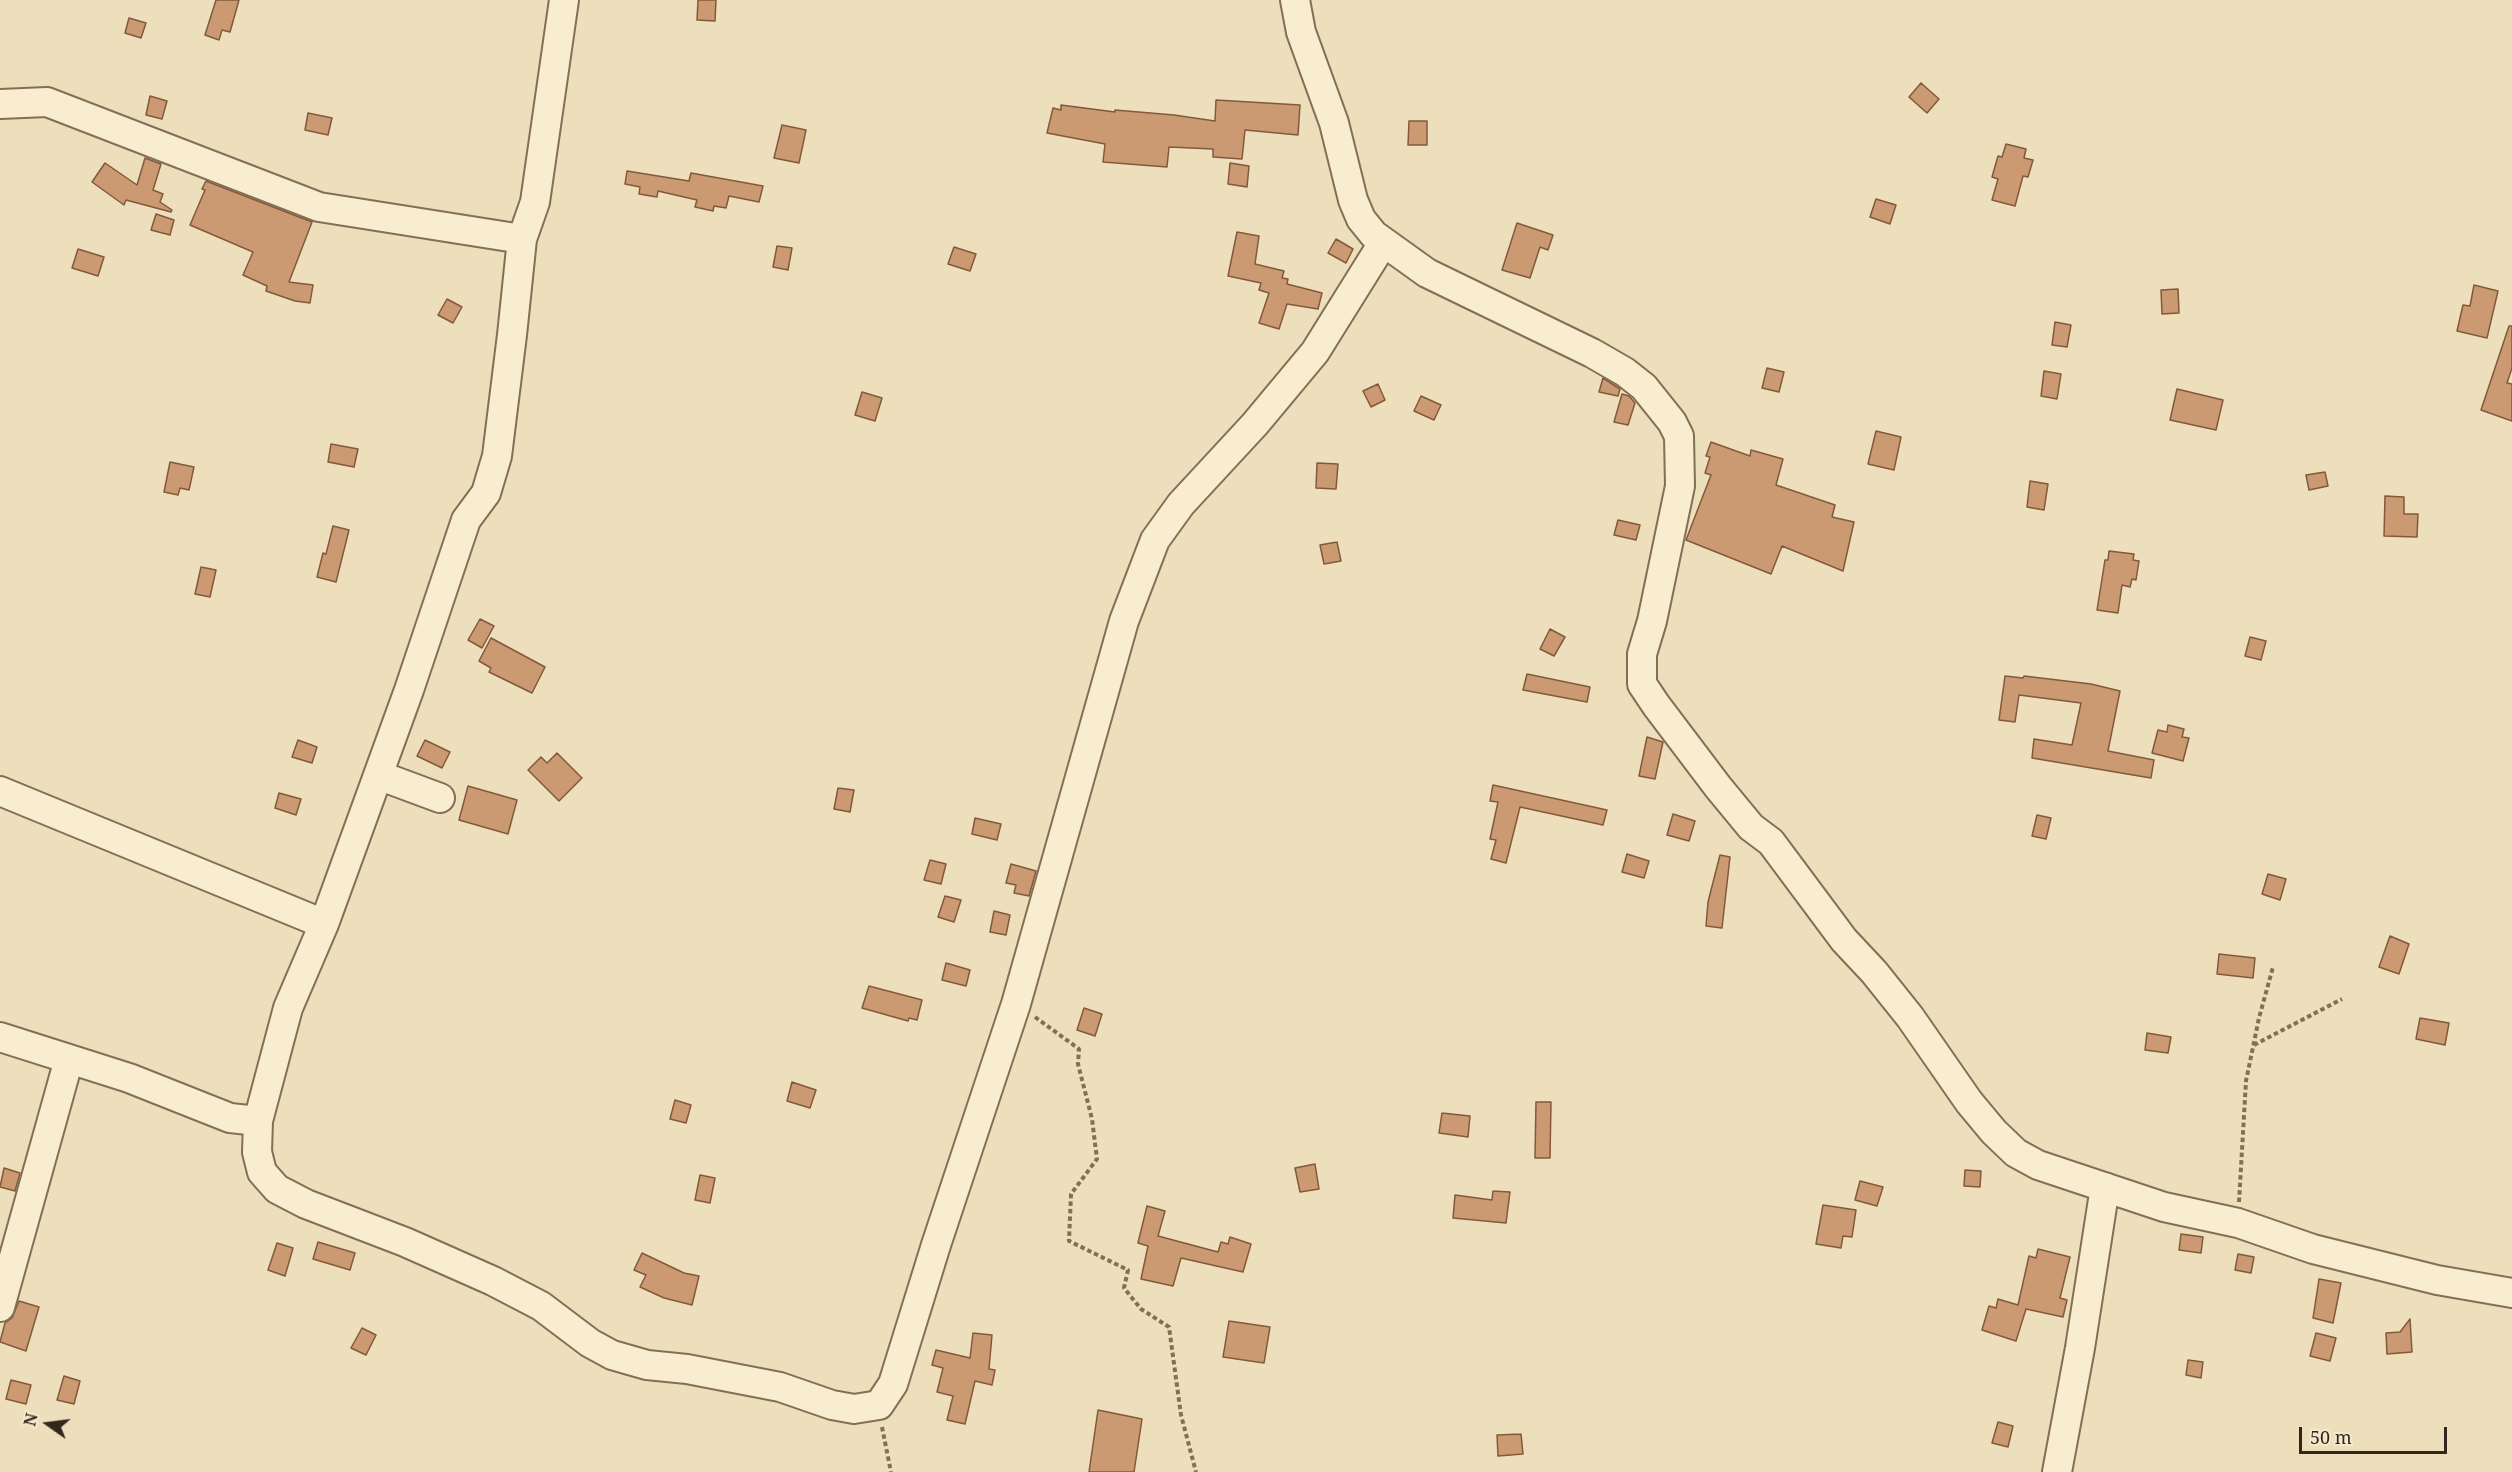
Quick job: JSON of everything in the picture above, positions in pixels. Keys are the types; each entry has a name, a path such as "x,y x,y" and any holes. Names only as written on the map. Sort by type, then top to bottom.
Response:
{"street":[{"path":"564,0 535,202 522,239 497,456 486,493 466,520 324,924 288,1008 258,1121 257,1152 262,1172 277,1189 306,1204 405,1242 493,1281 541,1306 590,1343 612,1354 647,1365 687,1369 780,1387 832,1405 854,1409 879,1406 893,1384 923,1284 1016,1004 1124,621 1155,540 1181,504 1255,424 1315,352 1383,243"},
{"path":"1295,0 1301,32 1334,123 1353,200 1362,219 1374,235 1427,273 1592,353 1625,372 1644,387 1661,406 1679,436 1680,486 1657,597 1642,654 1642,684 1718,787 1751,827 1772,842 1844,940 1874,972 1910,1017 1969,1102 1994,1132 2016,1152 2038,1165 2164,1207 2238,1223 2313,1249 2437,1280 2512,1293"},
{"path":"0,104 47,102 319,207 522,239"},
{"path":"378,775 440,798"},
{"path":"0,791 324,924"},
{"path":"0,1037 129,1078 230,1118 258,1121"},
{"path":"0,1307 69,1059"},
{"path":"2057,1472 2080,1348 2105,1187"}],"path":[{"path":"2238,1223 2246,1081 2273,967"},
{"path":"2253,1045 2342,999"},
{"path":"1016,1004 1079,1048 1078,1064 1092,1119 1096,1159 1071,1194 1069,1241 1128,1270 1124,1288 1141,1309 1169,1327 1181,1415 1196,1472"},
{"path":"879,1406 891,1472"}],"building":[{"path":"216,0 239,0 230,32 222,30 219,40 205,35"},
{"path":"698,0 716,0 715,21 697,20"},
{"path":"129,18 146,23 141,38 125,33"},
{"path":"1921,83 1939,99 1927,113 1909,97"},
{"path":"150,96 167,101 162,119 146,115"},
{"path":"1216,100 1300,105 1298,135 1245,130 1242,159 1213,157 1213,149 1169,147 1167,167 1103,162 1105,144 1047,133 1053,108 1061,110 1061,105 1215,121"},
{"path":"308,113 332,118 328,135 305,130"},
{"path":"1409,121 1427,121 1427,145 1408,145"},
{"path":"782,125 806,130 799,163 774,158"},
{"path":"2006,144 2026,149 2024,158 2033,160 2028,177 2023,176 2015,206 1992,200 1998,179 1992,177 1998,156 2002,157"},
{"path":"145,158 161,164 153,190 163,194 160,202 172,210 171,212 126,200 124,205 92,182 105,163 137,185"},
{"path":"1230,163 1249,166 1247,187 1228,184"},
{"path":"627,171 689,181 691,173 763,186 759,202 729,196 726,208 714,206 713,211 695,207 697,200 658,191 657,197 639,194 640,187 625,184"},
{"path":"206,181 312,222 289,282 313,285 310,303 295,301 266,291 267,286 243,275 253,252 190,225 205,190 202,189"},
{"path":"1876,199 1896,205 1890,224 1870,217"},
{"path":"156,214 174,220 170,235 151,230"},
{"path":"1517,223 1553,235 1548,250 1540,247 1530,278 1502,270"},
{"path":"1237,232 1259,236 1255,264 1284,271 1282,278 1288,279 1287,284 1322,293 1318,309 1287,304 1279,329 1259,323 1269,293 1259,290 1261,283 1228,276"},
{"path":"1336,239 1353,249 1346,263 1328,253"},
{"path":"777,246 792,248 788,270 773,267"},
{"path":"954,247 976,254 970,271 948,264"},
{"path":"78,249 104,257 98,276 72,268"},
{"path":"2474,285 2498,291 2487,338 2457,331 2463,305 2470,306"},
{"path":"2178,289 2179,313 2162,314 2161,290"},
{"path":"447,299 462,307 453,323 438,315"},
{"path":"2055,322 2071,325 2067,347 2052,345"},
{"path":"2509,326 2512,326 2512,368 2507,383 2512,384 2512,421 2481,410"},
{"path":"1767,368 1784,372 1779,392 1762,388"},
{"path":"2044,371 2061,374 2057,399 2041,396"},
{"path":"1603,378 1620,389 1618,396 1599,392"},
{"path":"1378,384 1385,400 1371,407 1363,391"},
{"path":"2177,389 2223,400 2216,430 2170,420"},
{"path":"862,392 882,398 875,421 855,415"},
{"path":"1622,394 1629,396 1635,403 1628,425 1614,422"},
{"path":"1421,396 1441,405 1434,420 1414,411"},
{"path":"1876,431 1901,437 1894,470 1868,464"},
{"path":"1711,442 1750,456 1751,450 1783,459 1776,485 1835,505 1832,517 1854,522 1843,571 1782,546 1771,574 1686,540 1711,475 1705,473 1710,457 1706,456"},
{"path":"331,444 358,449 354,467 328,462"},
{"path":"170,462 194,467 189,490 180,488 178,495 164,492"},
{"path":"1317,463 1338,464 1336,489 1316,488"},
{"path":"2325,472 2328,486 2309,490 2306,475"},
{"path":"2030,481 2048,484 2044,510 2027,507"},
{"path":"2385,496 2404,497 2404,514 2418,514 2417,537 2384,536"},
{"path":"1618,520 1640,525 1636,540 1614,535"},
{"path":"333,526 349,530 336,582 317,577"},
{"path":"1337,542 1341,561 1324,564 1320,545"},
{"path":"2109,551 2134,554 2133,560 2139,561 2136,580 2132,579 2130,587 2122,585 2118,613 2097,610 2105,560 2108,560"},
{"path":"201,567 216,570 210,597 195,594"},
{"path":"480,619 494,626 482,648 468,640"},
{"path":"1550,629 1565,637 1554,656 1540,649"},
{"path":"2250,637 2266,641 2261,660 2245,656"},
{"path":"491,638 545,667 532,693 489,672 491,668 479,661"},
{"path":"1527,674 1590,687 1587,702 1523,690"},
{"path":"2005,676 2091,684 2120,691 2108,751 2154,760 2151,778 2032,758 2034,739 2072,745 2081,703 2019,695 2015,722 1999,720"},
{"path":"2168,725 2184,729 2182,737 2189,738 2183,761 2152,753 2158,730 2167,732"},
{"path":"1647,737 1663,742 1655,779 1639,776"},
{"path":"298,740 317,747 312,763 292,757"},
{"path":"425,740 450,752 442,768 417,756"},
{"path":"557,753 582,778 559,801 528,770 541,757 547,763"},
{"path":"1493,785 1607,810 1603,825 1520,807 1506,863 1491,859 1496,840 1490,839 1498,802 1490,801"},
{"path":"468,786 517,800 508,834 459,820"},
{"path":"838,788 854,790 850,812 834,809"},
{"path":"279,793 301,799 296,815 275,808"},
{"path":"1673,814 1695,821 1689,841 1667,835"},
{"path":"2037,815 2051,818 2046,839 2032,836"},
{"path":"975,818 1001,824 997,840 972,834"},
{"path":"1627,854 1649,861 1644,878 1622,872"},
{"path":"1720,855 1730,857 1722,928 1706,926 1708,902"},
{"path":"930,860 946,864 941,884 924,880"},
{"path":"1011,864 1036,871 1029,896 1014,893 1016,885 1006,883"},
{"path":"2268,874 2286,879 2280,900 2262,894"},
{"path":"945,896 961,900 954,922 938,917"},
{"path":"994,911 1010,915 1006,935 990,932"},
{"path":"2390,936 2409,944 2399,974 2379,967"},
{"path":"2219,954 2255,958 2253,978 2217,974"},
{"path":"946,963 970,970 966,986 942,980"},
{"path":"869,986 922,1000 917,1020 909,1018 908,1021 862,1008"},
{"path":"1084,1008 1102,1014 1095,1036 1077,1030"},
{"path":"2420,1018 2449,1023 2445,1045 2416,1039"},
{"path":"2147,1033 2171,1037 2168,1053 2145,1050"},
{"path":"792,1082 816,1090 810,1108 787,1101"},
{"path":"675,1100 691,1105 686,1123 670,1119"},
{"path":"1536,1102 1551,1102 1550,1158 1535,1158"},
{"path":"1442,1113 1470,1116 1468,1137 1439,1133"},
{"path":"1315,1164 1319,1189 1300,1192 1295,1168"},
{"path":"4,1168 20,1173 15,1191 0,1187"},
{"path":"1965,1170 1981,1171 1980,1187 1964,1186"},
{"path":"700,1175 715,1178 710,1203 695,1200"},
{"path":"1860,1181 1883,1187 1877,1206 1855,1200"},
{"path":"1493,1191 1510,1192 1506,1223 1453,1218 1455,1195 1492,1200"},
{"path":"1823,1205 1856,1210 1852,1237 1843,1236 1841,1248 1816,1244"},
{"path":"1147,1206 1165,1211 1158,1236 1218,1252 1221,1242 1228,1244 1230,1237 1251,1244 1243,1272 1181,1258 1173,1286 1141,1279 1148,1246 1138,1243"},
{"path":"2181,1234 2203,1237 2201,1253 2179,1250"},
{"path":"318,1242 355,1253 350,1270 313,1259"},
{"path":"277,1243 293,1248 285,1276 268,1270"},
{"path":"2038,1249 2070,1257 2060,1298 2067,1300 2063,1317 2026,1309 2016,1341 1982,1330 1989,1306 1996,1308 1998,1299 2018,1305 2029,1256 2036,1258"},
{"path":"642,1253 684,1273 699,1276 692,1305 664,1298 640,1287 646,1275 634,1270"},
{"path":"2238,1254 2254,1257 2251,1273 2235,1270"},
{"path":"2319,1279 2341,1283 2333,1323 2313,1318"},
{"path":"19,1301 39,1307 26,1351 0,1342 5,1323 12,1318"},
{"path":"2410,1319 2412,1352 2387,1354 2386,1333 2400,1332"},
{"path":"1229,1321 1270,1327 1264,1363 1223,1357"},
{"path":"362,1328 376,1335 366,1355 351,1348"},
{"path":"973,1333 992,1335 989,1369 995,1370 992,1385 975,1381 965,1424 947,1420 953,1396 937,1392 943,1368 932,1365 936,1350 970,1358"},
{"path":"2316,1333 2336,1338 2330,1361 2310,1356"},
{"path":"2188,1360 2203,1362 2201,1378 2186,1375"},
{"path":"64,1376 80,1381 74,1404 57,1400"},
{"path":"11,1380 31,1385 26,1404 6,1399"},
{"path":"1098,1410 1142,1419 1134,1472 1089,1472"},
{"path":"1998,1422 2013,1426 2008,1447 1992,1443"},
{"path":"1521,1434 1523,1454 1498,1456 1497,1435"}]}
